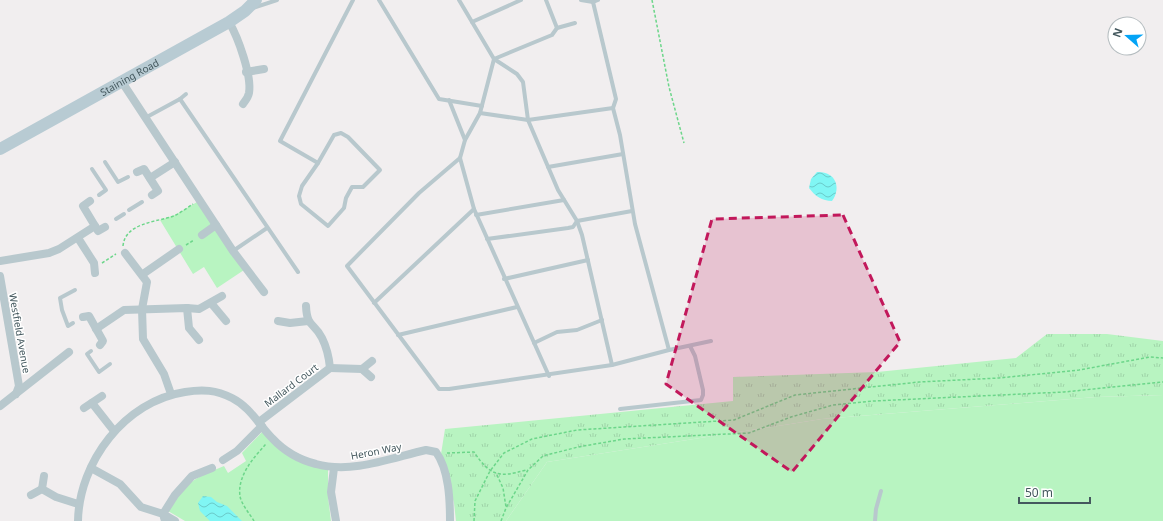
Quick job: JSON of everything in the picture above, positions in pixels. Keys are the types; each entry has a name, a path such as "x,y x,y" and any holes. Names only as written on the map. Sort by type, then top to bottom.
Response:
{"street":[{"name":"Staining Road","path":"0,149 229,22 245,11 256,0"},
{"path":"229,22 237,35 246,72 249,92 243,104"},
{"path":"246,72 264,69"},
{"path":"122,82 216,225 264,292"},
{"path":"150,178 175,162"},
{"path":"137,172 144,169 150,178 158,192 152,195"},
{"path":"90,201 82,206 98,231 105,227"},
{"path":"202,235 216,225"},
{"path":"0,261 49,253 63,248 95,226"},
{"path":"78,238 94,263 95,273"},
{"path":"143,274 179,249"},
{"path":"121,252 143,274 147,282 142,309 143,339 164,374 171,394"},
{"name":"Westfield Avenue","path":"0,276 19,386 16,394"},
{"path":"96,329 124,310 186,308 199,310 222,296"},
{"path":"211,302 226,321"},
{"path":"278,321 290,323 308,321 306,306"},
{"path":"186,308 189,328 199,340"},
{"path":"83,317 89,316 103,341 100,345"},
{"name":"Mallard Court","path":"261,424 330,368 328,352 322,337 308,321"},
{"path":"0,406 69,352"},
{"path":"362,370 372,361"},
{"path":"330,368 362,370 371,377"},
{"name":"Heron Way","path":"78,521 78,504 91,468 100,451 114,431 141,408 171,394 197,390 214,390 239,402 261,424 271,438 297,457 334,468 361,465 426,450 431,450 437,454"},
{"path":"84,408 102,396"},
{"path":"92,403 114,431"},
{"path":"223,460 237,451 261,424"},
{"path":"437,454 441,459 448,490 450,521"},
{"path":"91,468 120,484 141,507 164,518 175,521"},
{"path":"164,518 175,495 192,476 212,468"},
{"path":"334,468 332,492 336,521"},
{"path":"42,490 44,476"},
{"path":"42,490 56,497 78,504"},
{"path":"31,495 42,490"}],"lane":[{"path":"245,11 277,0"},
{"path":"318,163 280,141 353,0"},
{"path":"379,0 439,99 482,106"},
{"path":"459,0 494,59 517,74 523,82 528,120 548,167 582,235 612,365"},
{"path":"472,22 521,0"},
{"path":"546,0 557,28"},
{"path":"581,0 593,2 598,0"},
{"path":"593,2 616,98 613,108 623,154 632,211 669,350"},
{"path":"494,59 552,35 557,28 575,23"},
{"path":"494,59 480,113 465,140 460,158 476,214 549,376"},
{"path":"145,118 186,94"},
{"path":"180,98 298,272"},
{"path":"449,100 465,140"},
{"path":"480,113 528,120 613,108"},
{"path":"341,133 348,137 380,170 363,187 352,187 346,198 344,208 328,226 301,204 299,196 302,186 318,163 330,140 334,135 341,133"},
{"path":"548,167 623,154"},
{"path":"460,158 419,193 347,266 438,389 449,389 549,376 612,365 711,341"},
{"path":"105,162 118,182 128,177"},
{"path":"92,169 106,190 99,194"},
{"path":"476,214 564,200"},
{"path":"130,210 142,202"},
{"path":"374,303 474,209"},
{"path":"576,221 632,211"},
{"path":"116,219 124,214"},
{"path":"487,239 573,227 576,221"},
{"path":"233,250 267,228"},
{"path":"504,279 588,260"},
{"path":"73,323 68,326 62,310 60,298 75,290"},
{"path":"398,335 517,307"},
{"path":"534,343 557,332 577,330 602,320"},
{"path":"620,409 701,400 703,390 695,356 690,346"},
{"path":"91,351 87,354 99,372 110,364"},
{"path":"876,521 876,509 881,490"}],"path":[{"path":"652,0 669,87 684,142"},
{"path":"94,263 102,263 121,252 124,238 128,232 153,221 176,215 200,200"},
{"path":"179,249 202,235"},
{"path":"474,521 475,501 490,471 504,453 532,439 577,430 734,420 795,395 919,382 999,378 1080,370 1150,357 1163,358"},
{"path":"501,521 506,508 528,470 544,456 578,448 624,439 749,433 791,417 834,405 874,401 1064,392 1163,382"},
{"path":"254,521 240,496 242,479 248,465 271,438"},
{"path":"437,454 474,452 482,465 497,475 509,475 528,470"},
{"path":"497,475 503,488 506,508"}],"highlighted area":[{"path":"843,215 900,342 792,472 666,384 712,219"}],"green space":[{"path":"197,202 244,270 217,288 204,267 193,274 160,220 175,215"},
{"path":"1047,334 1107,334 1163,341 1163,395 1096,397 822,419 547,462 506,521 456,521 454,503 441,454 445,429 733,401 733,377 877,372 1016,358"},
{"path":"1163,395 1163,521 506,521 547,462 822,419 1096,397"},
{"path":"264,430 270,439 328,469 328,497 331,521 185,521 168,511 179,494 197,478 224,466 228,473 246,461 242,453"}],"water":[{"path":"817,172 828,174 835,181 836,190 832,201 819,198 809,188 811,179"},
{"path":"203,496 211,497 217,502 227,506 242,521 210,521 200,511 198,503"}]}
